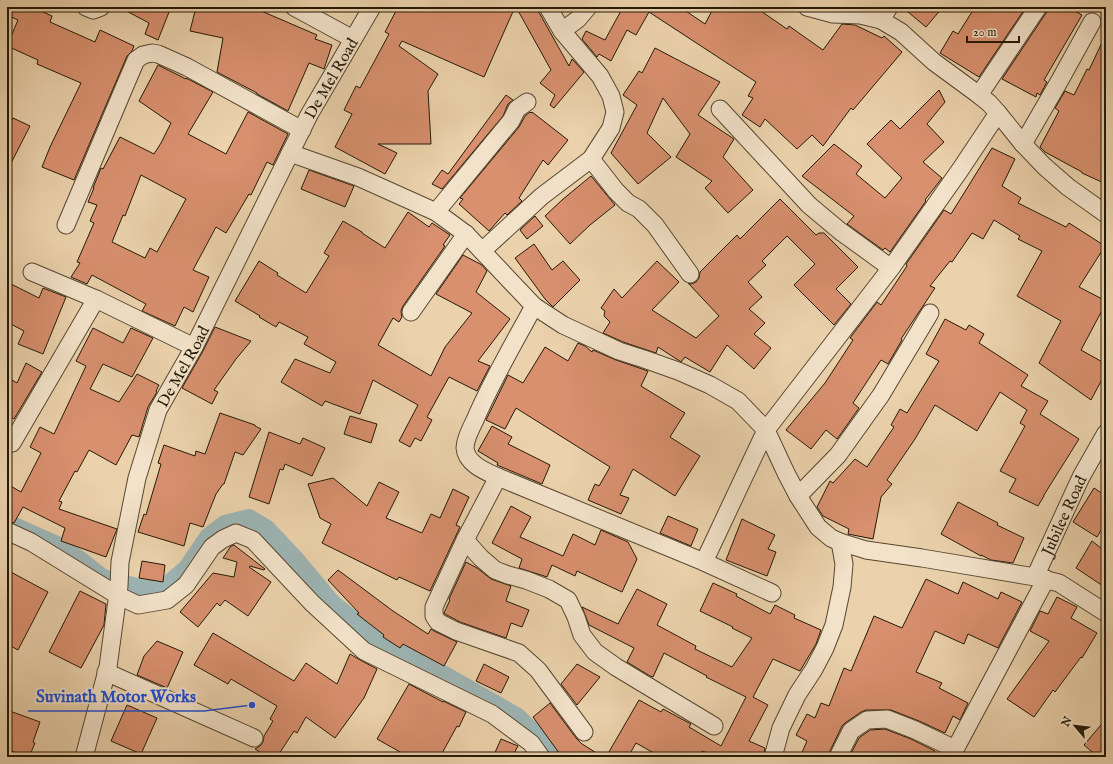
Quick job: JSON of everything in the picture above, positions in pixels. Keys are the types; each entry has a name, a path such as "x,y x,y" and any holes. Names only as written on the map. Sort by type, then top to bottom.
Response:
{"street":[{"path":"86,7 93,10 101,7"},
{"path":"294,7 353,39"},
{"name":"De Mel Road","path":"84,757 106,672 118,591 120,562 137,478 158,410 194,347 290,152 372,7"},
{"path":"482,251 542,196 591,159 611,128 615,112 611,96 600,76 562,31 548,7"},
{"path":"562,31 578,19 588,7"},
{"path":"807,7 833,14 885,14 901,32 934,62 979,95 998,113 1022,144 1044,166 1068,187 1106,214"},
{"path":"979,95 1038,7"},
{"path":"1022,144 1092,22"},
{"path":"66,225 126,81 136,60 143,54 158,54 187,67 302,130"},
{"path":"436,212 511,121 517,109 527,102"},
{"path":"720,109 809,205 840,231 891,268"},
{"path":"704,562 766,430 891,268 998,113"},
{"path":"290,152 358,177 436,212 466,234 534,306 563,324 619,351 671,368 710,385 738,401 766,430 798,496 818,527 831,538 866,550 1040,578 1059,583 1106,613"},
{"path":"591,159 616,191 628,203 639,209 655,225 690,274"},
{"path":"411,312 466,234"},
{"path":"32,272 96,299 194,347"},
{"path":"12,443 96,299"},
{"path":"534,306 485,396 468,436 465,449 471,461 479,468 498,477 704,562 772,593"},
{"path":"798,496 838,455 881,395 930,313"},
{"name":"Jubilee Road","path":"953,753 1040,578 1081,477 1106,433"},
{"path":"498,477 465,540 434,607 434,616 438,622 456,631 519,653 538,670 584,732"},
{"path":"7,531 31,542 118,591 138,606 167,600 186,585 212,547 223,539 236,533 253,540 312,603 364,651 492,714 531,743 542,757"},
{"path":"465,540 481,558 495,570 549,589 568,600 582,635 595,652 616,667 714,726"},
{"path":"773,757 781,728 797,695 814,669 825,648 834,625 842,587 844,564 840,542"},
{"path":"106,672 254,738"},
{"path":"838,757 851,731 867,720 887,719 915,730 953,753"}],"building":[{"path":"7,7 32,7 52,16 50,22 95,42 100,30 134,46 132,51 127,56 74,180 42,167 81,83 37,64 38,60 7,46 18,20 7,15"},
{"path":"119,7 171,7 158,40 145,34 149,23"},
{"path":"196,7 252,7 317,35 315,39 332,45 324,69 309,63 288,111 217,72 223,38 190,31"},
{"path":"398,7 515,7 484,77 402,41 399,46 438,74 428,91 431,144 378,144 397,153 385,174 335,147 352,114 344,110 356,86 360,88 389,34 385,32"},
{"path":"516,7 536,7 569,66 572,59 584,72 554,108 550,105 555,95 540,83 551,70"},
{"path":"623,7 680,7 705,24 714,7 755,7 787,29 789,26 823,50 842,24 855,25 882,38 884,36 902,52 853,110 851,108 823,146 812,135 797,149 765,119 760,127 742,115 753,98 748,96 756,82 649,12 636,35 627,30 611,61 599,54 597,57 582,39 586,31 605,40"},
{"path":"902,7 943,7 926,27"},
{"path":"975,7 1026,7 979,77 940,53 953,31 958,34"},
{"path":"1048,7 1068,7 1082,15 1044,80 1047,82 1040,95 1037,93 1036,97 1002,79 1046,13"},
{"path":"1106,34 1106,184 1082,173 1045,152 1040,147 1059,111 1055,108 1065,91 1074,95 1087,69 1089,70"},
{"path":"655,48 720,82 698,115 734,139 723,157 753,190 728,213 705,188 712,181 676,157 690,134 663,98 647,133 671,157 638,184 611,153 637,105 623,95 639,71 642,73"},
{"path":"158,65 213,92 188,134 226,154 248,112 288,134 273,165 267,162 251,195 249,194 226,233 216,227 193,270 209,277 193,312 184,307 175,326 142,311 146,304 92,275 87,284 71,277 80,263 77,262 94,223 90,221 97,205 88,202 101,168 103,169 120,137 154,154 171,123 139,101","holes":["141,175 186,199 157,252 150,248 145,258 112,242 123,215 125,216"]},
{"path":"939,90 945,102 927,124 944,142 923,162 942,178 925,200 926,201 890,252 885,248 883,250 847,224 854,216 802,176 834,144 862,166 856,174 885,198 902,178 867,144 891,120 900,129"},
{"path":"506,95 513,100 508,104 503,116 442,189 432,184 442,170 448,174"},
{"path":"530,112 568,140 548,165 543,160 519,198 522,201 507,215 505,213 489,231 459,204 463,199 460,198 519,127 525,116"},
{"path":"13,118 30,126 7,171 7,130"},
{"path":"992,148 1015,159 1002,186 1021,198 1018,203 1066,227 1069,223 1105,246 1079,287 1106,301 1081,350 1106,364 1106,372 1091,400 1039,363 1061,321 1017,296 1042,251 1018,239 1020,236 994,220 983,239 972,233 952,262 950,261 930,286 935,288 901,339 902,340 888,364 881,360 853,403 859,408 837,439 826,430 811,449 786,430 825,383 853,340 850,338 877,302 881,305 907,266 906,264 944,210 951,214"},
{"path":"309,170 354,186 345,207 301,189"},
{"path":"591,176 615,205 590,225 570,244 545,216"},
{"path":"780,199 816,235 819,233 824,233 858,267 836,289 851,304 834,325 794,285 815,264 787,236 762,261 766,265 748,282 762,297 749,309 765,323 754,334 771,348 754,369 727,345 710,372 685,357 681,362 658,347 656,353 623,342 603,333 610,322 604,316 605,311 601,308 614,289 622,298 657,261 679,282 652,310 696,338 719,316 688,283 691,284 696,282 699,278 700,272 737,235 740,239"},
{"path":"408,212 429,227 432,223 450,235 443,245 445,246 403,306 401,311 402,317 399,322 393,318 378,345 431,376 445,347 472,313 436,294 463,255 482,265 487,271 476,292 510,319 478,361 490,366 477,391 449,377 427,417 432,420 421,441 415,438 410,447 399,441 418,405 373,380 360,414 325,401 322,406 281,382 295,359 330,373 336,362 304,344 308,337 279,322 276,327 235,301 259,261 278,273 277,275 306,293 329,256 324,253 343,221 385,248"},
{"path":"535,216 543,226 527,239 520,230"},
{"path":"534,244 552,270 563,261 580,280 553,307 545,299 515,258"},
{"path":"7,282 39,298 43,288 66,297 43,354 18,344 24,331 7,322"},
{"path":"945,319 966,330 969,325 984,334 979,343 1028,375 1021,386 1048,401 1040,414 1079,439 1038,506 1009,492 1016,479 1000,471 1025,426 1020,423 1027,410 1000,392 977,431 935,405 915,439 887,480 892,484 881,497 873,539 848,534 849,529 823,516 817,507 830,481 833,483 855,459 867,467 894,427 891,425 900,409 907,413 939,361 926,354"},
{"path":"215,327 251,341 214,390 218,392 212,404 182,388"},
{"path":"93,328 123,343 131,328 153,338 132,377 103,364 90,389 119,402 137,374 159,385 156,391 157,392 148,407 139,437 132,435 116,465 89,450 77,472 75,471 59,501 62,502 59,509 117,529 106,557 61,541 65,528 23,507 14,523 7,521 7,484 21,492 41,453 30,447 40,427 54,434 86,366 76,361"},
{"path":"578,343 585,346 592,352 593,350 648,371 641,386 685,413 670,437 700,456 675,496 633,469 620,495 629,498 621,514 588,500 595,484 599,486 610,467 516,408 505,429 486,420 508,375 523,383 545,347 568,361"},
{"path":"26,363 42,372 14,419 7,415 7,377 17,383"},
{"path":"220,413 255,425 261,429 243,455 235,452 224,484 216,494 203,527 190,523 184,546 138,532 144,514 146,515 161,464 158,463 164,445 195,456 196,451 205,454"},
{"path":"350,416 377,424 371,443 344,434"},
{"path":"492,426 512,437 508,444 550,465 542,484 497,465 498,463 478,451"},
{"path":"269,432 300,444 303,438 325,448 312,476 285,464 283,470 280,469 269,504 249,497"},
{"path":"333,478 367,506 379,482 399,492 386,518 422,533 431,514 440,518 453,489 469,497 456,525 460,527 430,591 399,577 397,580 322,543 331,524 320,518 308,484"},
{"path":"1094,488 1106,496 1106,522 1097,537 1073,522"},
{"path":"958,502 998,523 997,525 1024,538 1013,563 991,560 981,556 941,534"},
{"path":"511,506 531,517 520,537 563,556 573,534 595,545 601,530 628,542 637,559 622,592 577,571 575,576 552,565 547,577 519,568 522,559 492,543"},
{"path":"668,516 698,529 691,546 660,533"},
{"path":"742,519 775,535 768,549 776,552 767,576 726,560"},
{"path":"1092,541 1106,552 1106,588 1076,568"},
{"path":"234,545 265,569 249,567 271,582 248,616 225,600 220,606 217,603 198,627 180,612 213,573 234,577 237,562 223,558 231,546"},
{"path":"142,561 165,565 163,582 139,578"},
{"path":"466,562 477,568 491,579 511,586 506,601 529,610 522,627 511,623 506,638 460,622 444,613"},
{"path":"7,570 48,592 18,650 7,644"},
{"path":"338,570 393,611 428,634 431,629 457,642 444,666 403,644 400,648 383,637 384,635 357,614 359,613 328,580"},
{"path":"926,579 958,594 963,582 998,599 1001,592 1022,602 998,648 968,634 964,644 935,631 916,672 942,683 939,688 968,703 960,720 953,716 945,733 891,710 866,710 842,726 828,757 800,757 807,741 796,735 807,714 815,718 821,703 829,706 844,668 851,671 874,616 902,628"},
{"path":"713,583 737,594 736,596 770,614 775,605 795,615 794,618 821,630 816,644 800,671 773,659 753,697 768,705 749,741 765,748 763,757 715,757 702,751 699,757 661,757 636,743 628,757 606,757 639,700 661,712 663,709 691,724 689,727 721,746 746,697 706,677 707,676 664,653 653,677 650,676 627,662 634,648 589,625 582,607 618,624 637,589 667,604 657,625 696,646 695,649 732,667 752,638 700,611"},
{"path":"80,591 106,604 104,625 81,668 49,652"},
{"path":"1057,597 1077,607 1071,618 1097,633 1082,658 1081,657 1055,692 1053,690 1034,717 1007,699 1049,641 1030,631 1040,611 1048,614"},
{"path":"213,633 294,681 306,663 337,684 350,654 377,669 364,698 335,738 306,717 297,733 294,731 277,757 268,757 255,749 263,742 264,736 273,721 270,719 277,706 231,679 228,684 194,665"},
{"path":"157,641 183,652 167,688 137,675 144,656"},
{"path":"484,664 509,677 501,693 476,681"},
{"path":"577,664 600,677 577,705 561,684"},
{"path":"409,684 466,712 459,727 457,726 440,757 409,757 377,739"},
{"path":"550,703 576,738 582,744 603,757 562,757 533,717"},
{"path":"127,705 157,718 141,754 111,741"},
{"path":"7,710 40,722 33,742 35,743 29,757 25,757 7,749"},
{"path":"1106,719 1106,757 1098,757 1084,745"},
{"path":"885,729 911,739 935,751 932,757 849,757 859,738 870,730"},
{"path":"501,739 518,746 512,757 493,757"}],"waterway":[{"path":"14,526 59,546 103,578 140,588 161,590 187,568 208,537 225,524 249,518 267,529 296,560 332,603 382,643 413,657 518,717 558,757"}],"place":[{"name":"Suvinath Motor Works","path":"252,705"}]}
